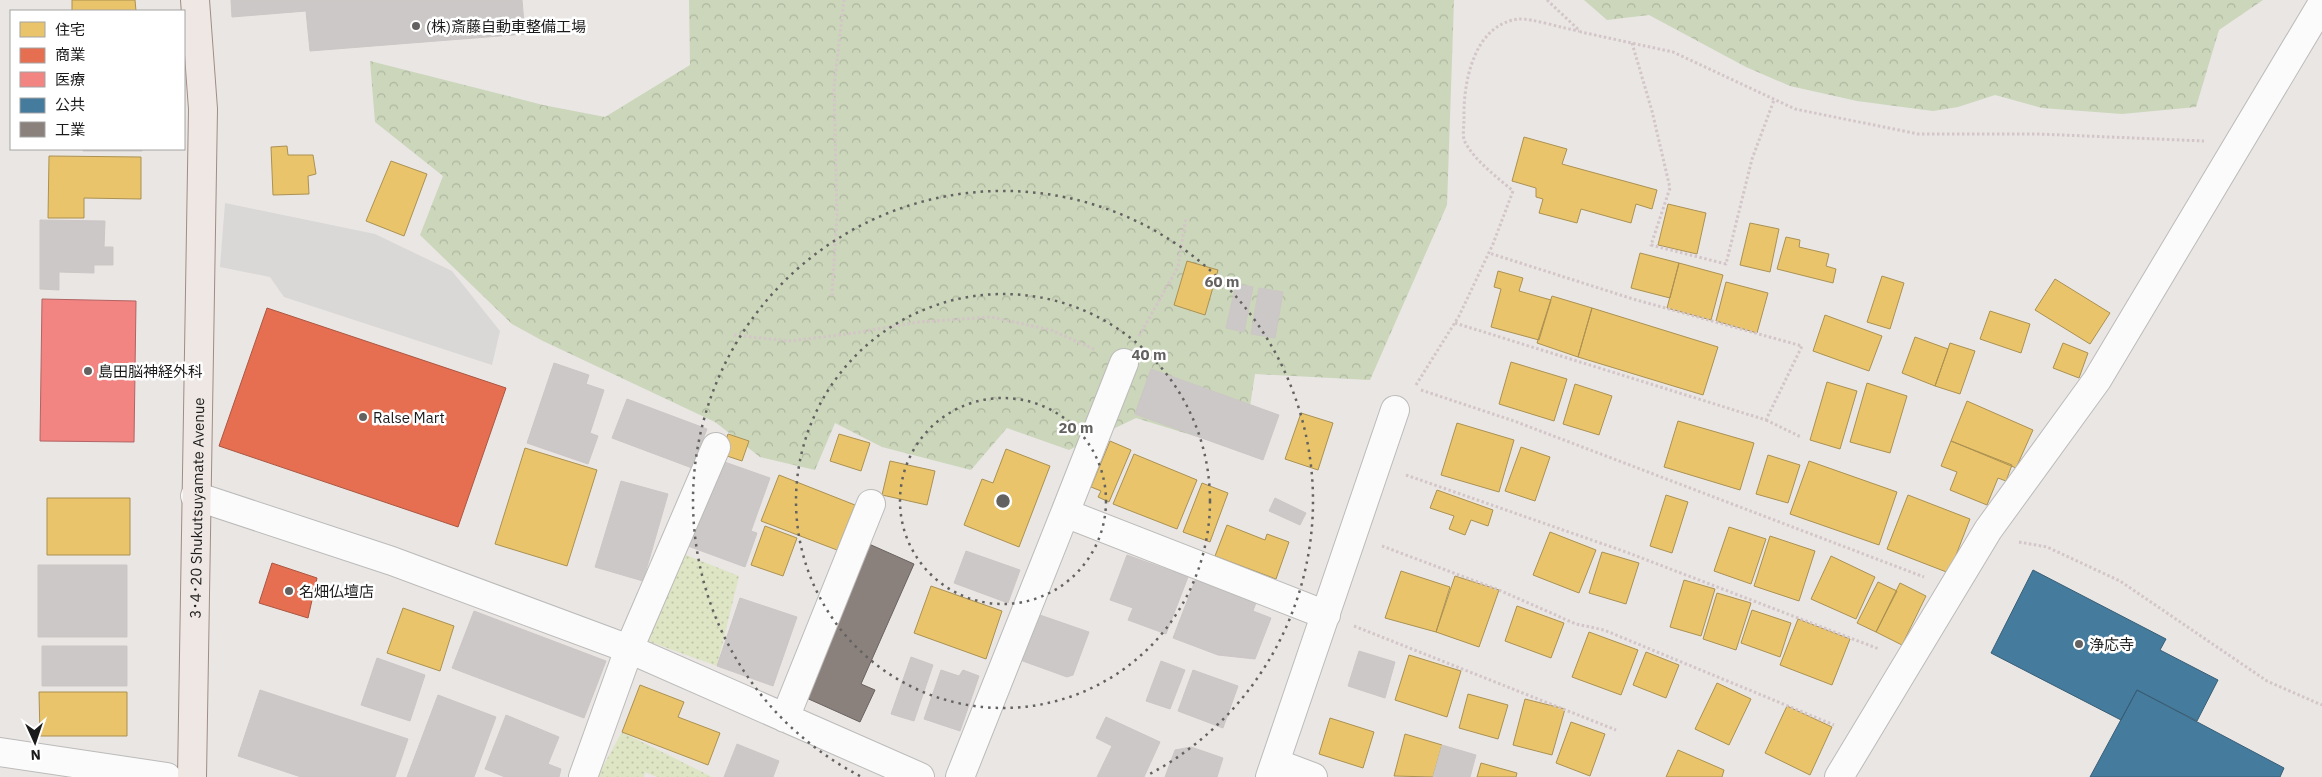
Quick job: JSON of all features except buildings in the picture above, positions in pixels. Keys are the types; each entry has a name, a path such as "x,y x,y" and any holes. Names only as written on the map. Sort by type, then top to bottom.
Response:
{"main road":[{"name":"3･4･20 Shukutsuyamate Avenue","path":"192,777 203,109 195,0"}],"street":[{"path":"1839,777 1988,530 2097,380 2322,4"},
{"path":"960,777 1124,362"},
{"path":"1313,777 1273,770 1396,410"},
{"path":"583,777 629,649 716,447"},
{"path":"196,496 392,561 629,649 920,777"},
{"path":"785,718 871,504"},
{"path":"1065,513 1326,615"},
{"path":"0,752 167,777"}],"path":[{"path":"832,296 838,216 834,86 844,0"},
{"path":"1547,0 1581,32"},
{"path":"1953,588 1514,421 1414,388 1455,323 1489,253 1513,191 1484,164 1464,141 1463,107 1466,82 1475,54 1492,30 1520,19 1673,52 1795,109 1918,134 2039,134 2240,142"},
{"path":"1632,43 1652,112 1670,188 1651,245 1726,264 1752,159 1774,100"},
{"path":"734,335 789,341 848,334 920,322 991,317 1051,330 1124,362 1178,267 1186,218"},
{"path":"1489,253 1633,299 1802,346 1766,420"},
{"path":"1455,323 1766,420 1801,437"},
{"path":"1377,465 1626,552 1910,661"},
{"path":"1988,530 2024,544 2047,547 2120,582 2267,680 2322,705"},
{"path":"1353,535 1499,590 1576,624 1604,630 1864,737"},
{"path":"1326,615 1616,730"}],"green space":[{"path":"689,0 1454,0 1447,205 1370,380 1255,374 1243,451 1136,418 1069,450 1007,428 971,470 882,447 835,423 815,470 760,457 715,422 543,341 512,324 420,235 443,176 375,122 370,61 543,105 605,117 690,65"},
{"path":"1584,0 2263,0 2219,30 2196,107 2122,114 2042,108 1995,95 1958,107 1933,111 1857,101 1790,86 1746,67 1649,15 1607,20"},
{"path":"681,553 739,576 717,666 642,639"},
{"path":"622,732 712,777 657,777 645,772 644,777 597,777"}],"shaded area":[{"path":"225,203 375,234 452,271 500,331 492,365 284,297 270,277 220,267"}],"place":[{"name":"(株)斎藤自動車整備工場","path":"416,26"},
{"name":"島田脳神経外科","path":"88,371"},
{"name":"Ralse Mart","path":"363,417"},
{"name":"名畑仏壇店","path":"289,591"},
{"name":"浄応寺","path":"2079,644"}]}
